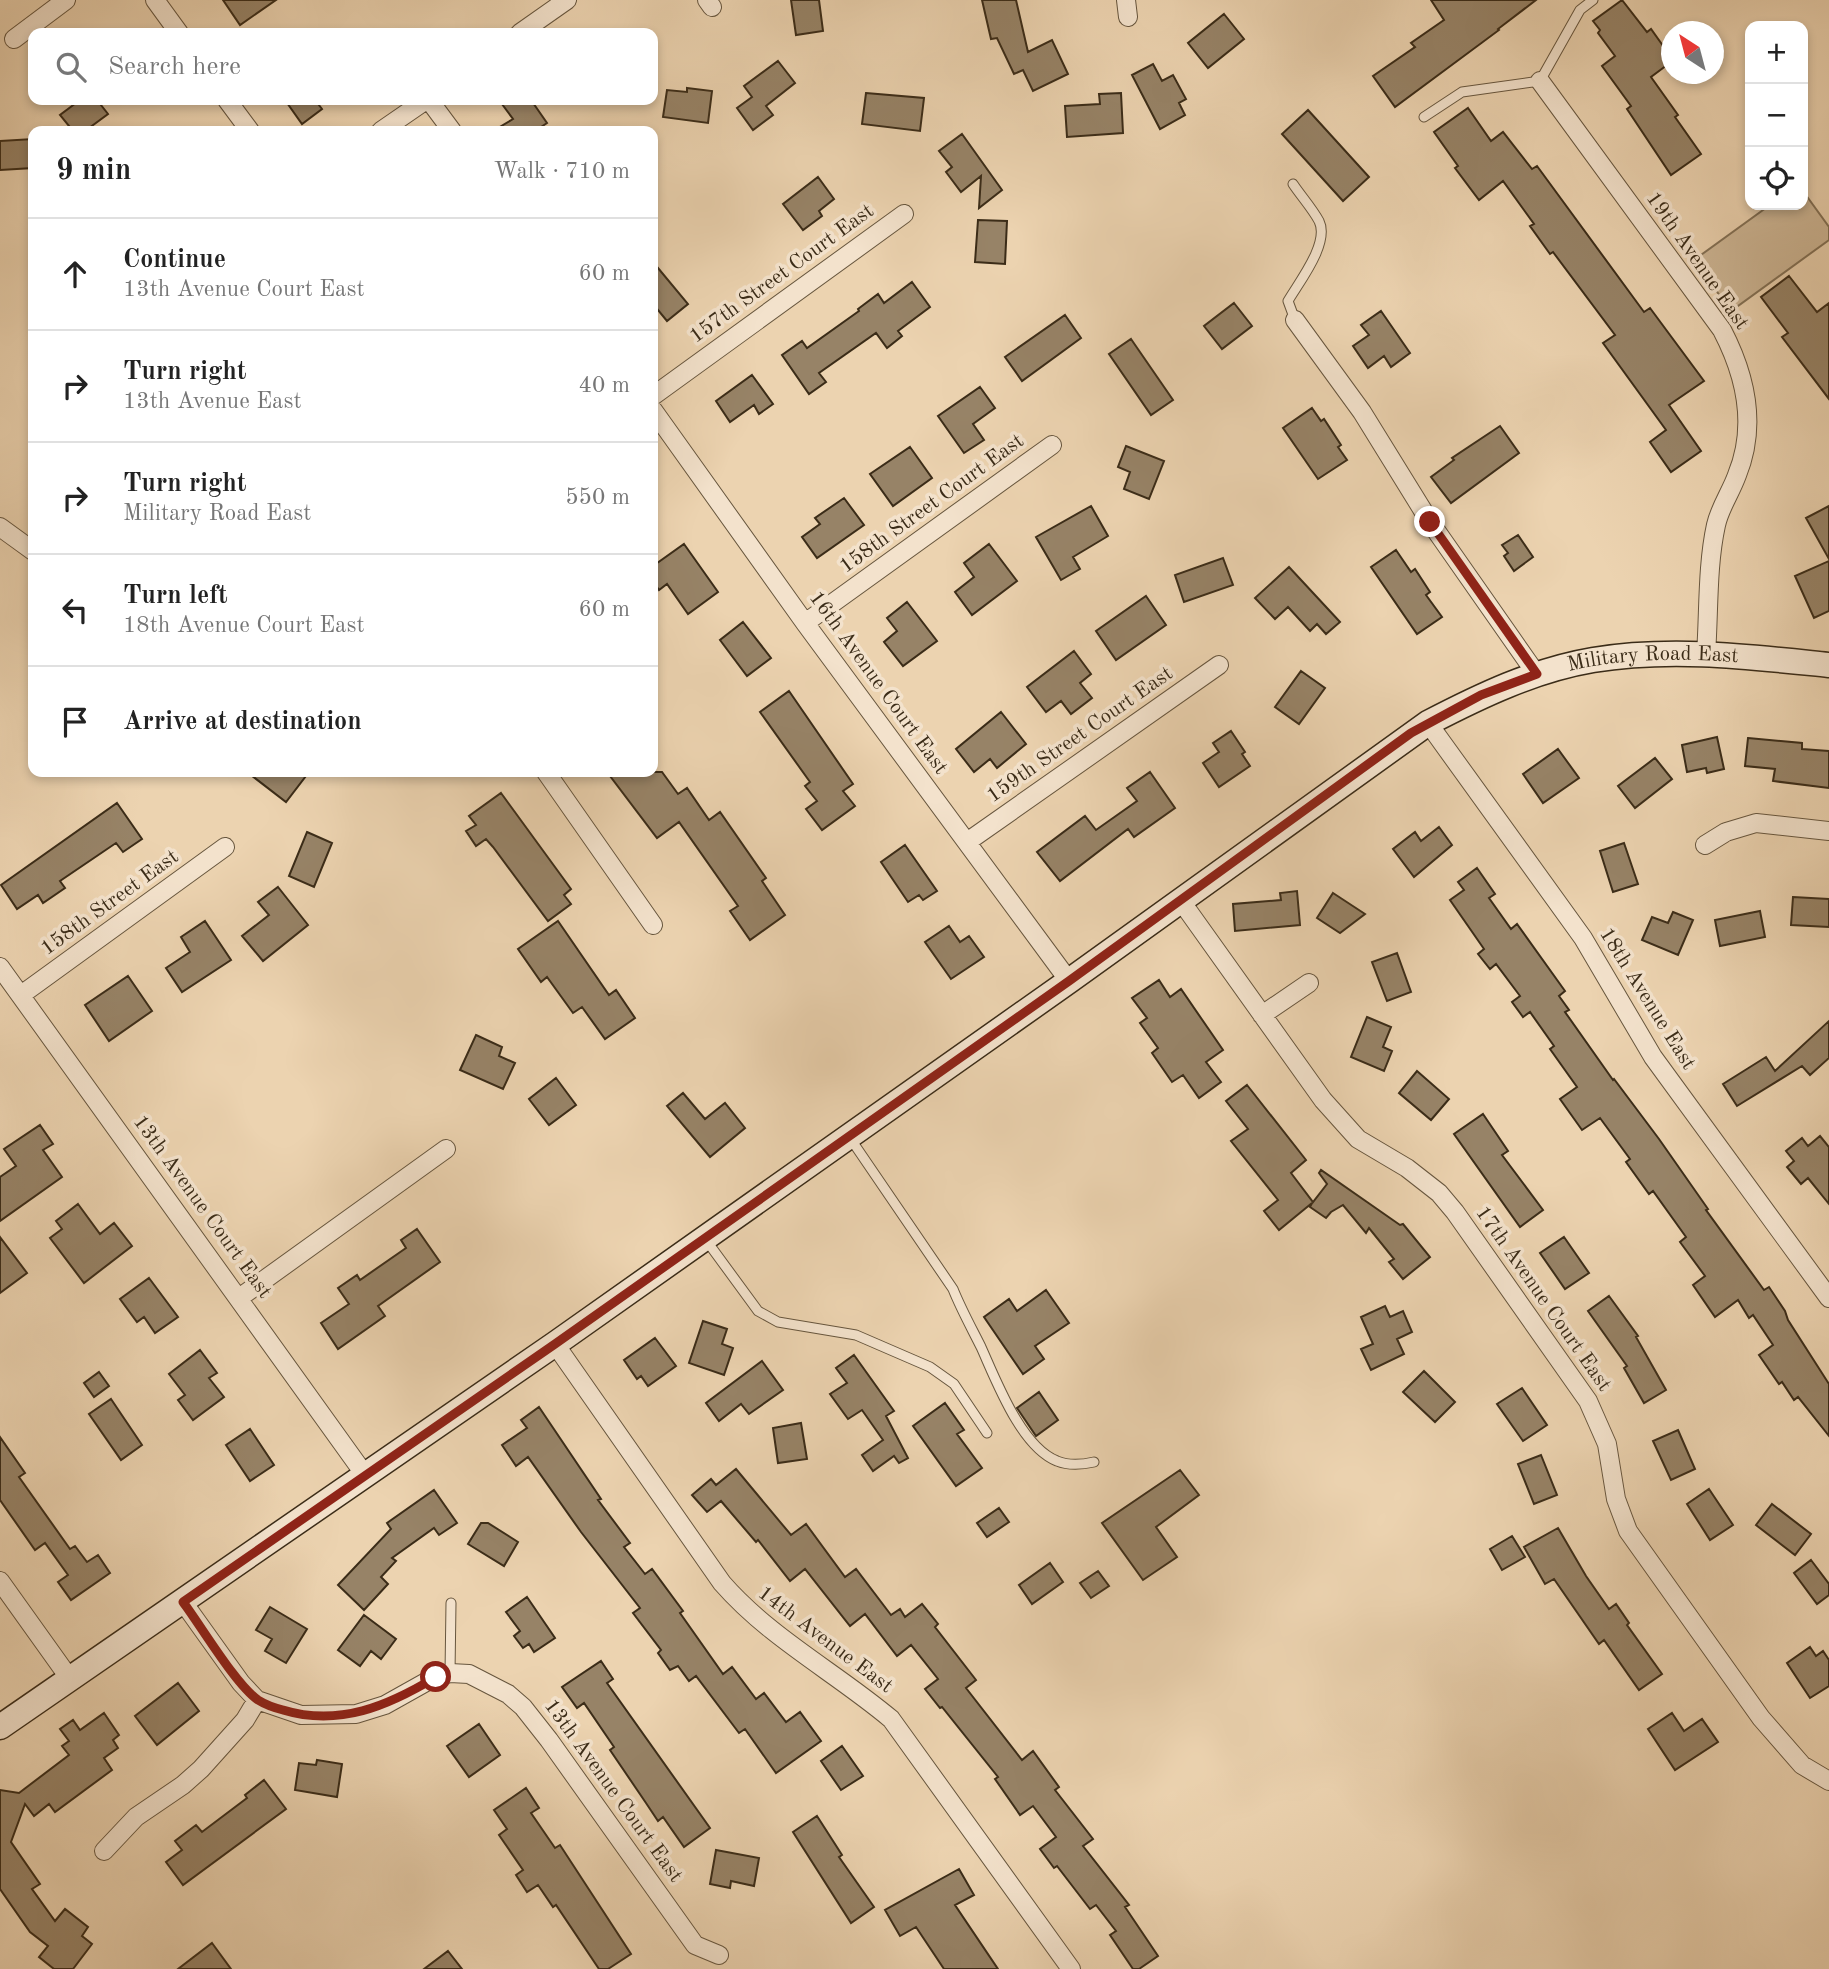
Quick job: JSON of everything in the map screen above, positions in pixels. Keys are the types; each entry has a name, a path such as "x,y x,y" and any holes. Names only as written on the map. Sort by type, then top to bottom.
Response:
{"street":[{"path":"29,28 66,0"},
{"path":"155,0 175,28"},
{"path":"527,28 567,0"},
{"path":"14,39 28,28"},
{"name":"19th Avenue East","path":"1540,81 1721,330 1741,372 1748,426 1738,474 1717,521 1713,541 1706,654"},
{"path":"232,105 246,126"},
{"path":"389,126 420,105"},
{"path":"432,105 448,126"},
{"name":"157th Street Court East","path":"658,392 904,214"},
{"path":"1295,320 1362,412 1430,522 1537,674"},
{"name":"16th Avenue Court East","path":"658,417 805,623 1069,981"},
{"name":"158th Street Court East","path":"805,623 1052,445"},
{"path":"0,527 28,547"},
{"name":"Military Road East","path":"0,1727 555,1344 1069,981 1428,723 1481,695 1537,674 1592,660 1679,653 1829,665"},
{"name":"159th Street Court East","path":"967,842 1219,666"},
{"name":"18th Avenue East","path":"1428,723 1583,938 1653,1057 1829,1298"},
{"path":"549,777 653,925"},
{"path":"1704,845 1726,832 1756,823 1829,831"},
{"name":"158th Street East","path":"21,995 225,847"},
{"name":"17th Avenue Court East","path":"1181,901 1323,1100 1358,1139 1407,1168 1439,1194 1455,1212 1588,1401 1607,1444 1616,1499 1628,1531 1761,1718 1802,1765 1829,1781"},
{"name":"13th Avenue Court East","path":"0,967 365,1475"},
{"path":"1262,1015 1309,983"},
{"path":"239,1298 446,1149"},
{"name":"14th Avenue East","path":"555,1344 722,1583 764,1625 891,1719 1071,1969"},
{"path":"0,1581 69,1679"},
{"path":"183,1602 241,1683 257,1700 301,1716 356,1714 385,1705 436,1677 450,1673"},
{"name":"13th Avenue Court East","path":"450,1673 469,1674 508,1694 523,1707 695,1945 719,1955"},
{"path":"104,1851 136,1817 183,1785 201,1769 245,1720 257,1700"}],"lane":[{"path":"1424,117 1462,92 1540,81 1580,10 1593,0"},
{"path":"1293,184 1320,223 1322,236 1317,251 1287,301 1295,320"},
{"path":"849,1137 953,1289 1011,1412 1038,1449 1056,1461 1078,1465 1094,1462"},
{"path":"705,1238 758,1311 778,1322 856,1335 930,1367 954,1384 986,1433"},
{"path":"450,1673 451,1603"}],"shaded area":[{"path":"1808,198 1829,227 1829,240 1731,311 1694,260 1763,210 1808,210"}],"building":[{"path":"223,0 276,0 240,25"},
{"path":"791,0 819,0 823,31 796,35"},
{"path":"982,0 1016,0 1028,52 1052,40 1068,74 1033,91 1023,70 1014,74 997,38 991,39"},
{"path":"1431,0 1536,0 1395,107 1373,76 1415,47 1411,43 1444,20"},
{"path":"1622,0 1647,32 1651,29 1661,43 1661,70 1651,77 1701,154 1671,175 1627,109 1631,106 1602,66 1615,56 1598,33 1600,30 1593,21"},
{"path":"1224,14 1244,39 1208,68 1188,43"},
{"path":"778,61 795,83 766,106 773,115 753,130 737,108 752,97 744,86"},
{"path":"1153,64 1162,81 1173,75 1186,99 1179,103 1185,115 1160,129 1132,75"},
{"path":"687,88 712,91 708,123 663,117 667,90 687,92"},
{"path":"866,93 924,98 920,131 862,124"},
{"path":"1121,93 1123,133 1067,137 1065,106 1100,104 1099,94"},
{"path":"73,105 101,105 108,114 92,126 69,126 60,115"},
{"path":"289,105 319,105 322,109 302,124"},
{"path":"503,105 534,105 547,123 542,126 501,126 513,119"},
{"path":"1468,108 1491,141 1503,132 1532,169 1537,166 1644,312 1650,308 1704,381 1669,405 1701,451 1671,472 1650,442 1666,430 1603,343 1615,335 1553,252 1550,254 1530,226 1534,224 1503,181 1479,200 1455,168 1458,166 1434,132"},
{"path":"1308,110 1369,177 1343,201 1282,134"},
{"path":"962,134 1002,190 979,208 981,176 961,192 946,172 952,167 939,151"},
{"path":"28,139 28,168 0,170 0,141"},
{"path":"818,177 834,199 819,211 822,216 803,230 783,204"},
{"path":"978,220 1007,221 1005,264 975,262"},
{"path":"658,268 688,304 667,321 658,310"},
{"path":"1789,276 1817,312 1829,303 1829,399 1782,337 1788,333 1761,297"},
{"path":"912,282 930,307 898,331 902,336 887,348 876,333 819,373 826,382 809,394 782,355 802,341 807,348 878,294 884,303"},
{"path":"1234,303 1252,326 1222,349 1204,326"},
{"path":"1381,311 1410,353 1391,367 1384,356 1368,368 1353,346 1369,335 1361,325"},
{"path":"1065,315 1081,338 1022,381 1005,357"},
{"path":"1131,339 1173,400 1151,415 1109,354"},
{"path":"752,375 773,404 759,414 754,405 730,422 716,401"},
{"path":"980,387 995,408 973,424 984,440 964,453 938,416"},
{"path":"1312,408 1321,421 1324,419 1341,445 1338,447 1347,460 1318,479 1283,428"},
{"path":"1500,426 1519,453 1451,503 1431,477 1454,460 1452,458"},
{"path":"1126,446 1164,461 1149,499 1124,489 1130,472 1118,467"},
{"path":"910,447 932,478 893,506 870,474"},
{"path":"844,498 864,525 817,558 802,537 820,524 815,518"},
{"path":"1091,506 1108,536 1073,557 1080,569 1061,580 1036,537"},
{"path":"1829,506 1829,559 1806,518"},
{"path":"1518,535 1533,557 1514,571 1504,556 1508,553 1502,545"},
{"path":"684,544 718,592 688,614 667,584 658,588 658,562"},
{"path":"989,544 1017,581 972,615 955,592 974,577 964,563"},
{"path":"1396,550 1411,572 1415,569 1430,592 1426,595 1442,617 1417,634 1371,567"},
{"path":"1223,558 1233,585 1184,602 1175,575"},
{"path":"1829,561 1829,611 1814,618 1795,576"},
{"path":"1289,567 1340,622 1326,634 1317,624 1310,631 1288,607 1275,619 1255,598"},
{"path":"1146,596 1166,625 1116,660 1096,631"},
{"path":"907,602 937,641 903,666 884,642 897,631 887,618"},
{"path":"743,622 771,658 747,676 720,640"},
{"path":"1074,651 1091,674 1080,683 1092,698 1071,714 1061,701 1046,712 1027,687"},
{"path":"1301,671 1325,688 1299,724 1275,707"},
{"path":"789,691 853,784 843,791 855,806 822,830 806,809 817,801 805,786 810,782 760,712"},
{"path":"1001,712 1026,744 997,768 990,759 974,772 956,749"},
{"path":"1231,731 1245,752 1242,754 1250,766 1219,787 1203,763 1219,752 1213,743"},
{"path":"1717,737 1724,769 1707,773 1706,768 1687,772 1682,745"},
{"path":"1748,738 1802,743 1802,749 1829,751 1829,788 1773,781 1775,769 1745,766"},
{"path":"1558,749 1579,778 1543,803 1523,774"},
{"path":"1655,758 1672,779 1635,808 1618,786"},
{"path":"658,772 662,772 678,794 687,788 709,820 720,812 766,878 762,881 785,915 750,940 730,911 738,906 679,822 657,838 611,777 658,777"},
{"path":"1150,772 1175,808 1134,837 1128,829 1060,881 1037,852 1085,816 1096,830 1137,801 1127,788"},
{"path":"254,777 305,777 286,802"},
{"path":"501,793 571,889 564,895 571,904 548,921 486,839 476,846 466,831 476,825 469,816"},
{"path":"117,803 142,839 123,852 116,843 60,881 65,888 43,903 38,895 17,909 1,885"},
{"path":"1439,827 1452,845 1414,877 1393,849 1415,832 1421,841"},
{"path":"307,832 332,843 314,887 289,876"},
{"path":"1624,843 1638,884 1613,892 1600,851"},
{"path":"905,845 937,891 923,900 919,895 908,902 881,862"},
{"path":"1477,868 1495,894 1489,898 1511,929 1517,924 1565,991 1559,996 1569,1010 1565,1012 1659,1139 1764,1290 1769,1287 1785,1311 1829,1384 1829,1436 1798,1397 1794,1400 1782,1382 1779,1384 1759,1355 1773,1345 1753,1315 1749,1318 1738,1300 1715,1317 1693,1285 1705,1276 1680,1242 1686,1237 1653,1191 1649,1194 1626,1162 1630,1159 1600,1118 1582,1130 1560,1099 1577,1087 1550,1049 1554,1046 1530,1012 1523,1017 1512,1002 1520,996 1496,964 1490,969 1478,954 1484,949 1450,900 1464,890 1458,882"},
{"path":"278,887 308,925 263,961 242,936 269,915 258,902"},
{"path":"1297,891 1300,925 1235,931 1233,904 1281,900 1280,893"},
{"path":"1333,893 1365,914 1340,933 1317,918"},
{"path":"1793,897 1829,899 1829,927 1791,925"},
{"path":"1760,911 1765,937 1720,946 1715,920"},
{"path":"1673,912 1693,920 1678,955 1642,940 1652,917 1668,923"},
{"path":"205,921 231,960 182,992 166,968 190,952 181,937"},
{"path":"558,921 609,995 616,990 635,1018 605,1039 582,1007 573,1013 547,977 541,982 518,949"},
{"path":"949,926 960,942 969,936 984,957 951,979 925,942"},
{"path":"1397,953 1411,992 1387,1001 1372,962"},
{"path":"128,976 152,1011 109,1041 85,1005"},
{"path":"1159,980 1170,997 1181,989 1223,1050 1206,1062 1221,1082 1199,1098 1183,1075 1172,1082 1152,1053 1158,1048 1140,1023 1147,1018 1132,998"},
{"path":"1367,1017 1391,1027 1383,1047 1392,1051 1384,1071 1351,1057"},
{"path":"1829,1021 1829,1058 1810,1075 1802,1066 1737,1106 1723,1084 1766,1057 1775,1071"},
{"path":"476,1035 502,1047 499,1056 515,1063 503,1089 460,1070"},
{"path":"1417,1071 1449,1099 1431,1120 1399,1093"},
{"path":"556,1078 576,1105 549,1125 529,1099"},
{"path":"1247,1085 1306,1160 1291,1173 1313,1202 1327,1184 1319,1173 1321,1170 1400,1225 1403,1224 1430,1257 1403,1279 1389,1262 1394,1259 1369,1228 1366,1233 1343,1205 1326,1218 1310,1207 1312,1203 1279,1230 1264,1211 1278,1200 1231,1141 1248,1129 1226,1101"},
{"path":"683,1093 705,1119 725,1103 745,1128 710,1157 667,1106"},
{"path":"1483,1114 1508,1151 1502,1155 1543,1210 1520,1227 1454,1134"},
{"path":"40,1125 53,1144 43,1150 62,1177 0,1221 0,1177 16,1166 4,1149"},
{"path":"1820,1136 1829,1147 1829,1204 1808,1178 1801,1184 1787,1167 1794,1161 1786,1151 1802,1138 1808,1146"},
{"path":"78,1204 100,1234 114,1223 132,1246 84,1283 50,1238 62,1229 56,1221"},
{"path":"417,1229 440,1262 378,1306 385,1316 338,1349 321,1323 349,1304 338,1288 357,1275 360,1280 406,1248 401,1240"},
{"path":"0,1237 27,1273 0,1293"},
{"path":"1564,1237 1589,1273 1565,1289 1540,1253"},
{"path":"149,1278 178,1317 155,1333 144,1317 137,1322 120,1299"},
{"path":"1046,1290 1069,1323 1035,1346 1044,1359 1023,1374 984,1317 1009,1299 1017,1311"},
{"path":"1609,1296 1638,1336 1636,1337 1666,1390 1644,1403 1624,1368 1627,1366 1588,1311"},
{"path":"1385,1306 1390,1317 1403,1311 1412,1332 1397,1339 1404,1354 1371,1370 1361,1349 1373,1344 1361,1317"},
{"path":"703,1321 727,1329 722,1344 733,1348 724,1375 689,1363"},
{"path":"655,1338 676,1366 648,1386 641,1376 637,1379 624,1360"},
{"path":"200,1350 217,1373 209,1378 224,1397 193,1420 178,1400 185,1395 169,1374"},
{"path":"854,1355 894,1411 886,1416 908,1458 899,1463 894,1456 873,1471 862,1455 883,1440 862,1410 848,1419 830,1394 847,1383 836,1368"},
{"path":"762,1361 783,1390 749,1414 741,1404 719,1421 706,1403"},
{"path":"1424,1371 1455,1402 1435,1422 1403,1392"},
{"path":"99,1372 109,1386 94,1397 84,1383"},
{"path":"1522,1388 1547,1425 1523,1441 1497,1404"},
{"path":"1039,1392 1058,1420 1036,1436 1017,1408"},
{"path":"111,1399 142,1445 121,1460 89,1414"},
{"path":"945,1403 964,1430 957,1434 982,1468 956,1486 913,1426"},
{"path":"539,1407 601,1499 598,1500 630,1543 624,1547 645,1574 652,1569 683,1611 680,1613 723,1674 732,1667 756,1699 764,1693 786,1722 800,1712 821,1741 776,1773 745,1729 739,1733 696,1676 689,1681 678,1666 670,1670 658,1653 661,1650 633,1613 640,1608 581,1532 528,1457 516,1466 502,1445 527,1428 521,1420"},
{"path":"801,1423 807,1459 778,1463 773,1428"},
{"path":"250,1429 274,1465 250,1481 226,1445"},
{"path":"1678,1430 1695,1469 1671,1480 1653,1441"},
{"path":"0,1437 25,1473 19,1477 70,1549 75,1546 87,1562 98,1555 110,1573 71,1600 58,1582 68,1575 45,1543 35,1550 0,1500"},
{"path":"1541,1455 1557,1495 1534,1504 1518,1464"},
{"path":"736,1469 791,1535 806,1524 845,1577 856,1569 891,1615 900,1609 905,1617 922,1604 938,1624 935,1627 976,1680 966,1688 1022,1760 1033,1751 1059,1787 1055,1790 1093,1839 1083,1846 1129,1905 1125,1907 1158,1956 1139,1969 1133,1969 1110,1935 1116,1931 1096,1905 1090,1909 1057,1866 1054,1868 1040,1849 1056,1837 1033,1806 1020,1815 995,1779 998,1777 925,1689 938,1679 911,1645 897,1656 865,1614 850,1626 805,1569 790,1581 758,1540 756,1542 721,1501 707,1512 692,1495 711,1479 716,1485"},
{"path":"1180,1470 1199,1495 1156,1527 1177,1557 1143,1580 1102,1523"},
{"path":"1709,1489 1733,1525 1710,1540 1687,1504"},
{"path":"434,1490 457,1523 439,1535 434,1528 392,1558 396,1561 381,1577 388,1584 364,1610 338,1585 391,1529 387,1523"},
{"path":"1772,1504 1811,1534 1795,1555 1756,1525"},
{"path":"999,1508 1009,1522 987,1537 977,1523"},
{"path":"481,1523 488,1523 518,1542 504,1566 468,1544"},
{"path":"1558,1528 1609,1609 1616,1604 1629,1623 1627,1625 1662,1674 1639,1690 1604,1640 1599,1644 1554,1579 1545,1584 1524,1547"},
{"path":"1512,1536 1525,1557 1502,1570 1490,1549"},
{"path":"1811,1560 1829,1584 1829,1595 1817,1604 1794,1573"},
{"path":"1050,1563 1063,1582 1032,1604 1019,1585"},
{"path":"1098,1571 1109,1586 1091,1598 1080,1583"},
{"path":"527,1597 555,1638 534,1652 529,1644 523,1648 514,1636 520,1631 506,1612"},
{"path":"270,1607 307,1629 286,1663 265,1651 272,1639 256,1630"},
{"path":"364,1615 396,1639 381,1659 371,1651 360,1666 338,1650"},
{"path":"1810,1647 1816,1656 1823,1651 1829,1660 1829,1686 1810,1698 1787,1663"},
{"path":"601,1661 613,1679 607,1683 710,1828 684,1847 663,1817 658,1821 610,1750 614,1747 584,1703 577,1708 562,1687"},
{"path":"178,1683 199,1711 157,1745 135,1716"},
{"path":"104,1713 119,1735 113,1740 118,1748 104,1758 112,1770 55,1812 49,1804 34,1816 25,1804 11,1842 40,1884 32,1889 55,1921 65,1909 88,1927 82,1936 92,1944 73,1969 54,1969 39,1957 48,1946 30,1932 0,1889 0,1790 19,1793 69,1755 62,1746 69,1741 60,1729 73,1720 80,1730"},
{"path":"1672,1713 1684,1731 1702,1719 1718,1742 1675,1770 1648,1729"},
{"path":"479,1724 500,1755 469,1777 447,1746"},
{"path":"842,1746 863,1776 841,1790 821,1761"},
{"path":"317,1760 342,1764 337,1797 295,1790 299,1763 316,1765"},
{"path":"264,1780 286,1809 183,1885 166,1862 182,1850 175,1841 196,1825 202,1832 247,1798 245,1795"},
{"path":"526,1788 539,1808 531,1813 555,1848 560,1845 631,1954 608,1969 599,1969 556,1905 553,1907 538,1885 527,1892 516,1875 523,1870 499,1835 507,1829 494,1810"},
{"path":"817,1816 842,1855 839,1857 874,1907 851,1923 793,1832"},
{"path":"716,1850 759,1858 754,1886 731,1881 730,1888 710,1884"},
{"path":"959,1869 974,1895 955,1905 998,1969 944,1969 916,1927 900,1936 885,1910"},
{"path":"212,1943 231,1969 178,1969"},
{"path":"448,1951 462,1969 424,1969"}],"route":[{"path":"436,1677 385,1705 356,1714 301,1716 257,1700 241,1683 183,1602 555,1344 1069,981 1411,733 1481,695 1537,674 1430,522"}]}
